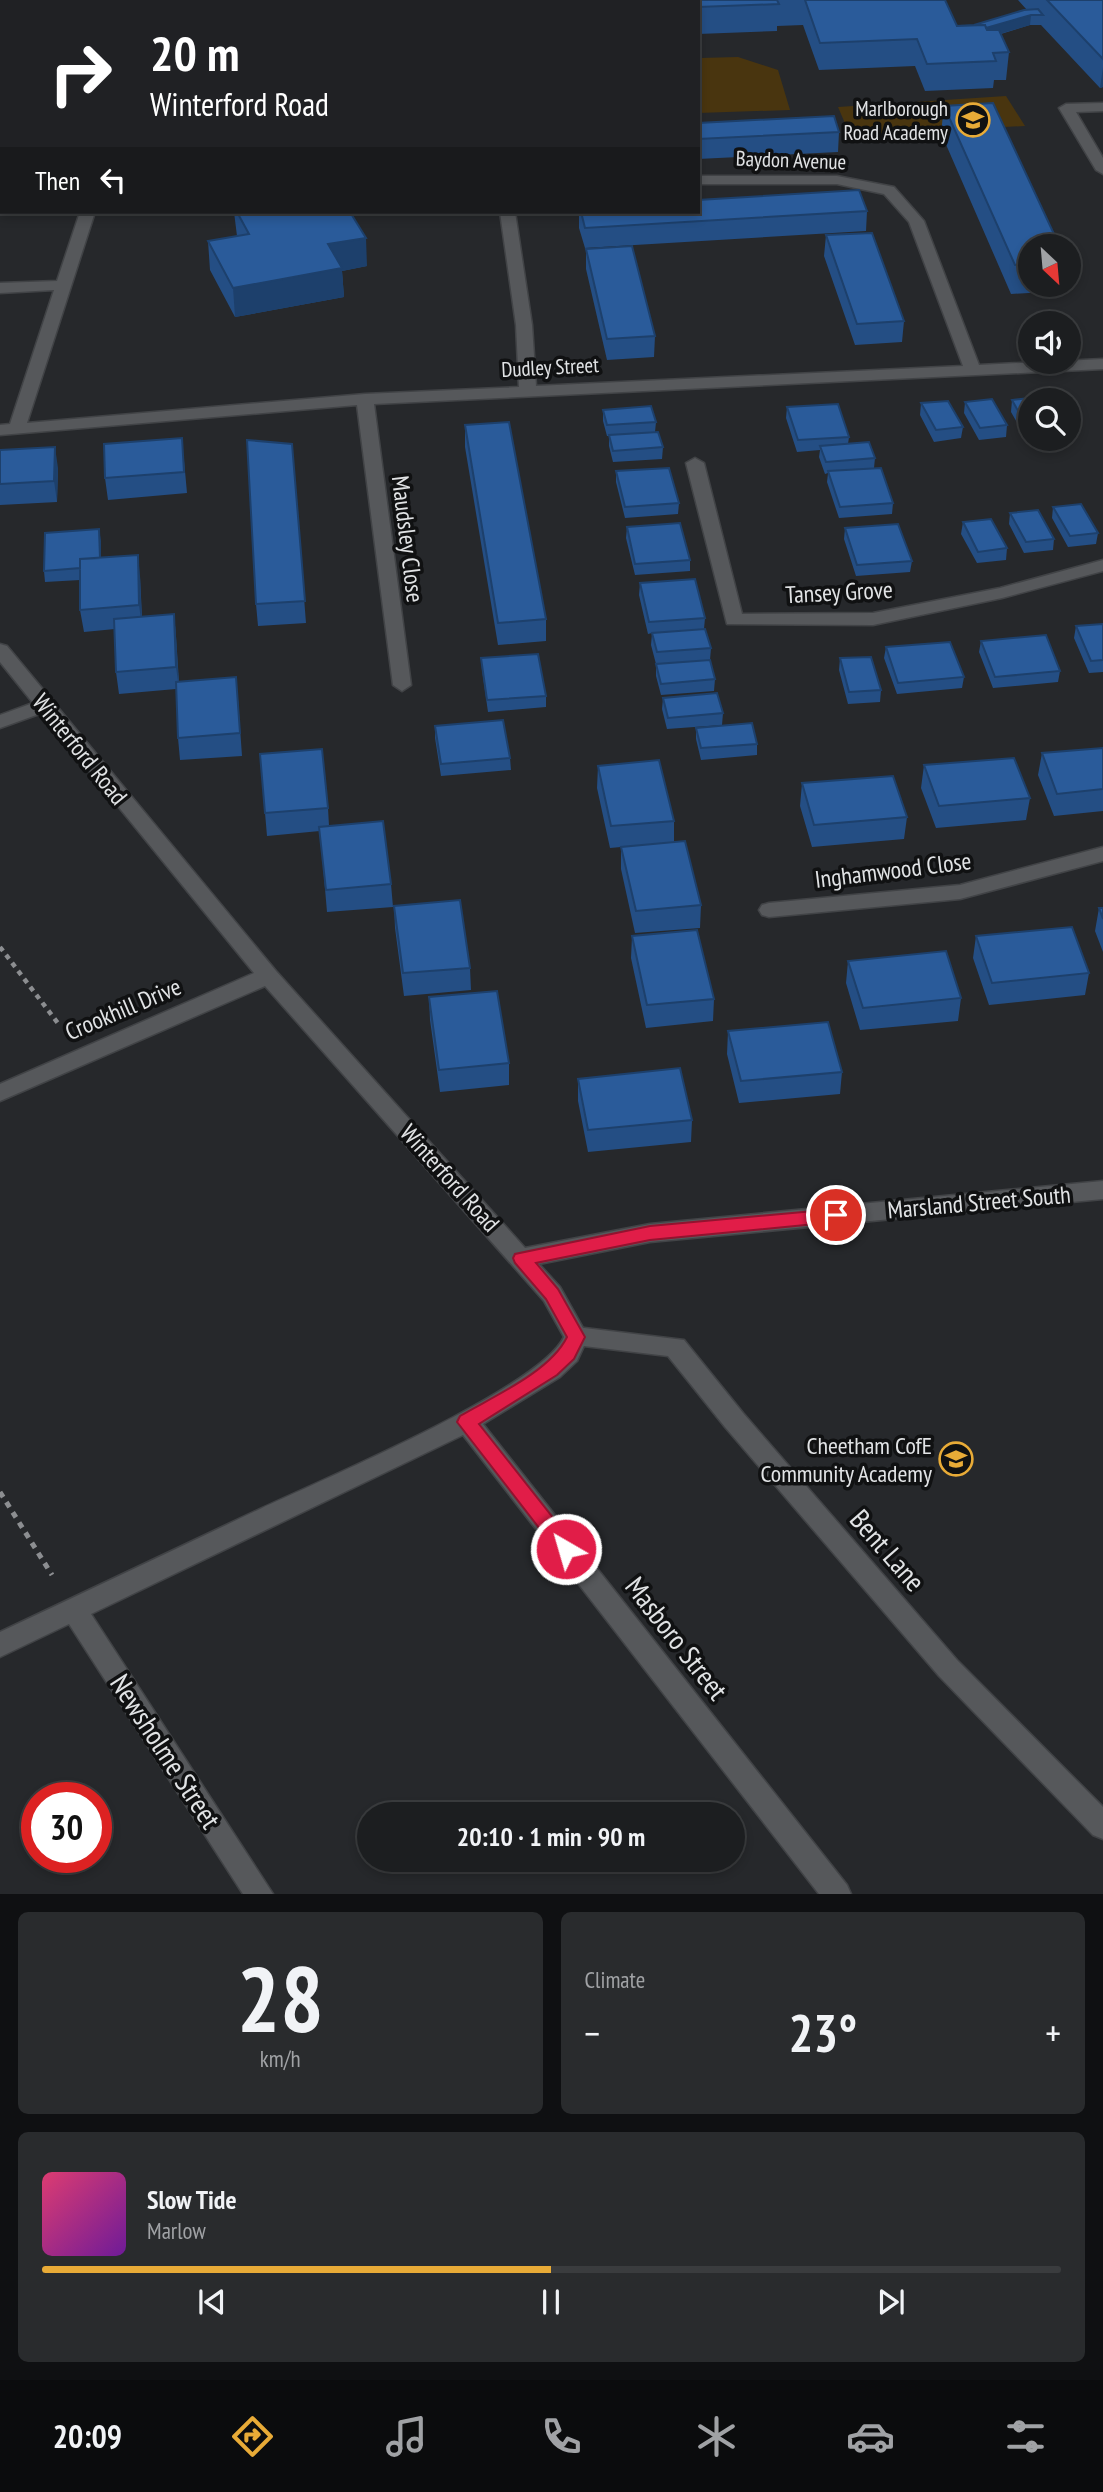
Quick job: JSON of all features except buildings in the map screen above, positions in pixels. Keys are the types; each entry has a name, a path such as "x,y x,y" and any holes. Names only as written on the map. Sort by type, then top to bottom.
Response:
{"street":[{"path":"1103,107 1066,108 1103,170"},
{"name":"Baydon Avenue","path":"700,180 837,180 889,190 916,221 974,372"},
{"path":"8,429 64,285 86,214"},
{"path":"507,214 524,325 528,391"},
{"path":"0,288 64,285"},
{"name":"Dudley Street","path":"8,429 365,399 1103,364"},
{"name":"Maudsley Close","path":"365,399 402,685"},
{"name":"Tansey Grove","path":"695,463 734,620 873,619 1002,593 1103,565"},
{"name":"Winterford Road","path":"0,650 43,706 268,976 522,1258 552,1294 576,1337"},
{"path":"0,722 43,706"},
{"name":"Inghamwood Close","path":"769,909 960,892 1103,854"},
{"name":"Crookhill Drive","path":"0,1093 268,976"},
{"name":"Marsland Street South","path":"522,1258 650,1233 1103,1189"},
{"path":"0,1645 467,1422 551,1370 568,1354 576,1337"},
{"name":"Bent Lane","path":"576,1337 675,1347 734,1420 948,1668 1103,1826"},
{"name":"Masboro Street","path":"467,1422 838,1894"},
{"name":"Newsholme Street","path":"73,1608 259,1894"}],"path":[{"path":"0,947 82,1055"},
{"path":"0,1492 73,1608"}],"shaded area":[{"path":"738,57 778,70 790,110 700,113 700,58"},
{"path":"1006,96 1025,126 850,135 838,107"}],"place":[{"name":"Marlborough Road Academy","path":"973,120"},
{"name":"Cheetham CofE Community Academy","path":"956,1459"}],"route":[{"path":"566,1549 467,1422 551,1370 568,1354 576,1337 552,1294 522,1258 650,1233 836,1215"}]}
